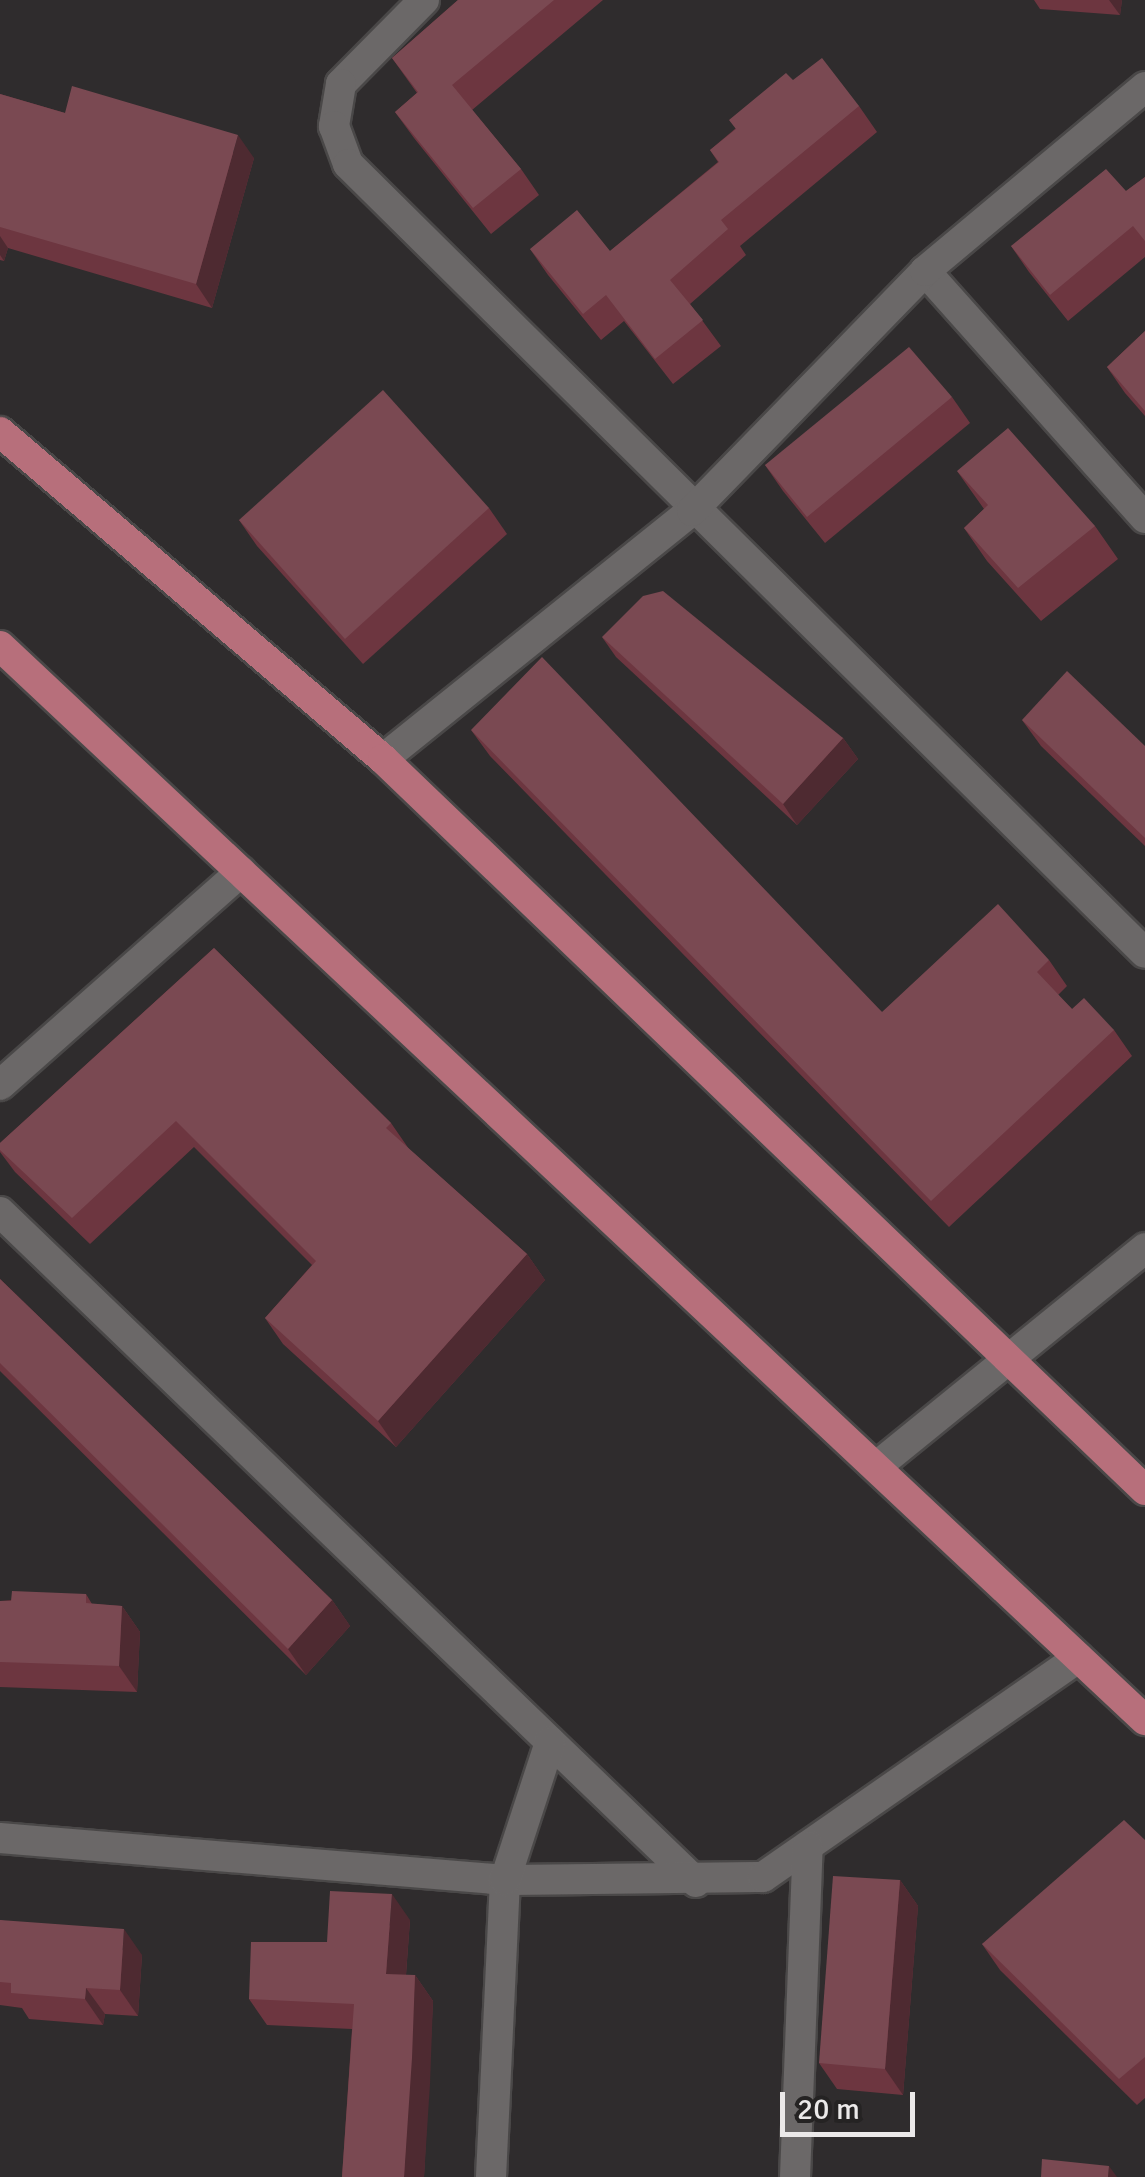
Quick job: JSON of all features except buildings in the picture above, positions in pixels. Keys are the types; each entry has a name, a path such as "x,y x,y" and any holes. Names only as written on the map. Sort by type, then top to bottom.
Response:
{"main road":[{"path":"0,432 383,759 1145,1490"},
{"path":"0,646 1145,1720"}],"street":[{"path":"424,0 341,84 334,126 348,164 692,511 1145,953"},
{"path":"383,759 692,511 925,271 1145,87"},
{"path":"925,271 1145,518"},
{"path":"0,1085 241,872"},
{"path":"0,1212 696,1882"},
{"path":"876,1468 1145,1248"},
{"path":"0,1838 505,1880 696,1882 763,1878 1078,1658"},
{"path":"491,2177 505,1880 550,1742"},
{"path":"795,2177 808,1846"}]}
